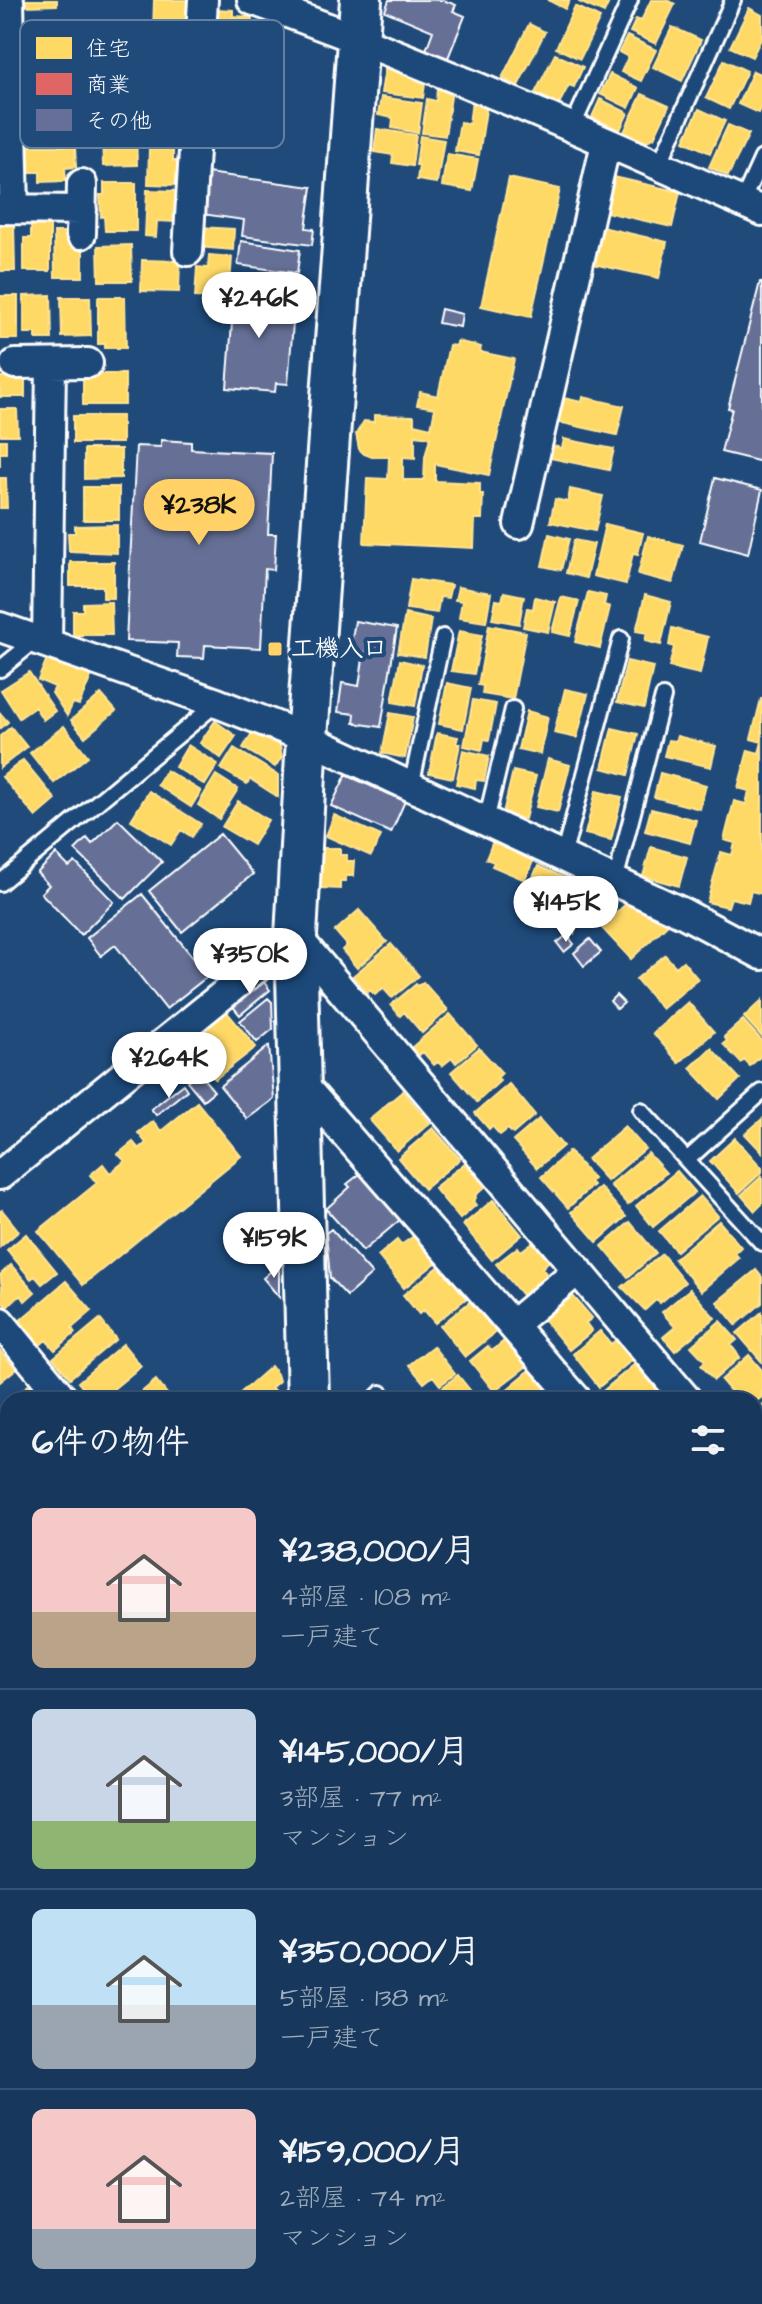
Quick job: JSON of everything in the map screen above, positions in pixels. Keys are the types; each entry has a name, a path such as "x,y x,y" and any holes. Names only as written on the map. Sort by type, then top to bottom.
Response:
{"street":[{"path":"9,0 7,209 82,209"},
{"path":"202,20 203,0"},
{"path":"252,0 359,19 491,91 752,206"},
{"path":"308,1392 296,936 307,738 359,19"},
{"path":"519,524 606,143"},
{"path":"188,251 194,148"},
{"path":"15,364 88,363"},
{"path":"42,640 51,364"},
{"path":"0,627 307,738 683,913 762,955"},
{"path":"0,1175 296,936"},
{"path":"296,936 680,1392"},
{"path":"302,1084 570,1392"},
{"path":"512,1325 578,1270"},
{"path":"0,1322 57,1392"}],"lane":[{"path":"572,128 630,0"},
{"path":"659,165 733,0"},
{"path":"752,206 762,158"},
{"path":"411,787 443,637"},
{"path":"563,857 621,639"},
{"path":"0,669 42,640"},
{"path":"615,881 663,697"},
{"path":"0,883 217,703"},
{"path":"486,821 513,709"},
{"path":"687,1160 762,1092"},
{"path":"641,1110 762,1243"}],"building: 住宅":[{"path":"26,0 57,0 57,5 26,6"},
{"path":"154,0 188,0 187,20 153,20"},
{"path":"548,0 570,0 565,9"},
{"path":"580,0 610,0 604,13"},
{"path":"651,0 667,0 675,4 656,44 630,32 636,19 641,21"},
{"path":"575,6 600,18 580,59 556,48"},
{"path":"749,8 762,15 762,37 752,57 730,47"},
{"path":"215,9 233,10 233,16 252,17 252,20 214,20"},
{"path":"529,24 545,32 518,86 502,78"},
{"path":"672,27 701,40 682,81 653,67"},
{"path":"627,36 656,50 641,81 621,72 628,57 619,52"},
{"path":"555,54 583,67 574,87 569,85 559,104 535,93"},
{"path":"724,60 747,71 729,109 706,98"},
{"path":"385,68 426,77 423,98 381,93"},
{"path":"753,71 762,75 762,105 758,113 738,104"},
{"path":"610,74 638,88 629,108 600,94"},
{"path":"437,88 452,90 445,136 422,133 427,99 436,101"},
{"path":"642,94 669,106 654,138 641,143 623,134"},
{"path":"381,97 422,103 418,133 392,128 393,118 378,115"},
{"path":"600,99 628,113 620,130 592,117"},
{"path":"472,101 487,103 479,155 455,151 460,122 469,124"},
{"path":"699,109 725,121 710,153 684,141"},
{"path":"728,125 749,134 728,176 709,167"},
{"path":"377,129 416,135 412,166 392,163 393,155 374,152"},
{"path":"420,136 444,140 437,183 417,180"},
{"path":"25,148 75,148 76,167 65,168 66,181 40,182 40,172 26,172"},
{"path":"102,148 136,148 137,165 103,166"},
{"path":"149,148 173,149 173,161 178,161 177,185 148,184"},
{"path":"447,154 478,159 472,191 442,186"},
{"path":"614,177 680,192 672,227 606,212"},
{"path":"509,178 560,189 531,317 481,306"},
{"path":"104,183 136,183 136,231 105,231 100,195 104,195"},
{"path":"147,190 176,191 175,222 157,221 156,237 145,236"},
{"path":"0,223 14,223 15,271 0,271"},
{"path":"31,223 50,223 50,271 24,271 24,238 31,238"},
{"path":"199,227 234,229 233,250 198,247"},
{"path":"602,227 667,242 659,278 593,264"},
{"path":"54,232 71,232 83,243 83,277 55,277"},
{"path":"131,245 132,281 99,281 98,246"},
{"path":"209,255 232,257 229,299 195,297 197,267 208,268"},
{"path":"142,260 180,261 179,292 141,291"},
{"path":"51,295 52,339 36,339 36,333 24,333 24,296"},
{"path":"0,296 18,296 18,339 0,339"},
{"path":"61,297 90,297 91,336 62,337"},
{"path":"98,297 125,297 126,348 105,348 105,344 98,344"},
{"path":"457,341 481,347 480,352 514,359 489,475 435,464 435,481 480,483 482,519 475,519 474,548 364,543 367,478 388,479 389,457 364,454 359,449 356,434 364,421 374,422 374,415 414,416 414,424 431,428 435,408 417,405 420,392 438,396 449,345 456,346","holes":["415,435 430,437 424,480 403,480 403,457 415,458"]},
{"path":"93,374 125,374 125,405 83,405 83,378 93,378"},
{"path":"0,377 25,377 25,397 0,397"},
{"path":"583,397 624,406 617,435 558,422 563,398 582,402"},
{"path":"0,409 17,409 18,435 0,435"},
{"path":"73,416 122,416 122,443 73,443"},
{"path":"564,439 614,449 609,470 550,458 552,446 562,448"},
{"path":"0,440 6,440 6,453 0,453"},
{"path":"84,449 121,449 121,478 84,479"},
{"path":"0,478 6,478 7,508 0,508"},
{"path":"83,487 119,487 119,520 83,520"},
{"path":"570,489 603,496 595,531 550,522 555,499 568,502"},
{"path":"605,524 643,533 638,554 633,553 626,584 593,576"},
{"path":"117,525 117,553 69,551 68,533 75,533 75,526"},
{"path":"549,534 569,539 561,570 542,566"},
{"path":"648,536 683,545 673,583 638,574"},
{"path":"574,540 594,544 586,578 566,573"},
{"path":"70,562 114,562 114,598 103,598 103,586 70,586"},
{"path":"411,579 451,585 448,598 440,597 437,613 406,609"},
{"path":"458,587 491,593 486,622 459,618 462,601 455,600"},
{"path":"504,592 524,596 519,624 492,619 496,600 502,601"},
{"path":"588,592 606,596 604,605 610,607 600,648 575,642"},
{"path":"645,595 671,602 661,645 645,641 647,633 636,631"},
{"path":"535,597 555,602 548,632 523,627 527,608 533,609"},
{"path":"561,597 579,601 570,636 552,632"},
{"path":"111,602 112,635 73,635 73,611 83,611 83,603"},
{"path":"405,614 431,619 425,657 398,653"},
{"path":"489,625 526,632 513,699 482,694 483,686 478,685"},
{"path":"672,628 708,637 700,674 669,667 674,647 669,645"},
{"path":"459,631 482,635 474,674 451,671"},
{"path":"49,654 93,672 79,705 73,703 67,716 52,693 55,687 38,680"},
{"path":"400,660 422,665 415,706 392,702"},
{"path":"627,661 653,667 644,708 617,702"},
{"path":"29,672 55,711 43,720 35,707 19,718 1,690"},
{"path":"447,683 471,688 463,729 439,724"},
{"path":"565,689 588,694 577,738 554,733"},
{"path":"101,694 116,711 85,737 71,720"},
{"path":"762,699 762,742 751,739"},
{"path":"473,700 496,704 489,740 484,739 482,750 464,746"},
{"path":"527,711 548,717 540,754 518,749"},
{"path":"0,713 8,722 0,729"},
{"path":"390,713 413,717 405,758 382,753"},
{"path":"215,721 236,736 221,758 200,743"},
{"path":"64,726 88,756 54,783 30,753"},
{"path":"11,727 27,747 0,768 0,736"},
{"path":"612,728 638,734 628,775 602,768"},
{"path":"254,730 280,746 282,757 275,767 243,748"},
{"path":"437,733 458,737 456,744 460,744 453,778 429,773"},
{"path":"677,736 716,746 711,767 664,756 668,740 675,741"},
{"path":"762,742 762,894 751,891 748,902 731,898 728,907 707,902 721,852 732,855 735,843 724,840 734,801 746,804 749,791 738,788 748,750 759,753"},
{"path":"188,745 218,764 205,785 175,767"},
{"path":"234,748 278,775 278,797 250,779 247,784 221,769"},
{"path":"463,750 489,756 484,781 476,780 475,788 456,784"},
{"path":"548,759 570,765 558,812 536,807"},
{"path":"23,760 56,800 36,817 2,777"},
{"path":"166,770 201,791 191,807 157,785"},
{"path":"513,771 536,776 525,819 503,813"},
{"path":"660,773 706,785 700,809 654,797"},
{"path":"216,775 238,789 219,819 198,805"},
{"path":"149,791 201,824 192,837 181,830 171,845 131,820"},
{"path":"596,791 622,797 611,840 585,834"},
{"path":"238,801 268,820 253,845 222,827"},
{"path":"651,809 696,820 690,843 645,831"},
{"path":"334,815 381,836 371,856 326,836"},
{"path":"493,841 534,859 525,880 492,866 494,862 486,859"},
{"path":"651,847 687,857 679,886 643,876"},
{"path":"321,848 340,848 340,855 347,855 347,861 354,861 353,876 346,876 346,881 340,881 340,889 320,888"},
{"path":"538,866 593,891 574,934 536,917 523,899"},
{"path":"630,900 638,909 641,907 669,923 631,959 601,927"},
{"path":"359,910 387,942 357,968 342,950 347,945 335,931"},
{"path":"391,944 419,976 392,998 383,988 375,995 370,990 367,993 353,976"},
{"path":"665,955 676,967 683,961 698,979 662,1009 636,979"},
{"path":"423,982 448,1010 422,1033 404,1012 400,1016 391,1005 416,984 418,986"},
{"path":"762,1000 762,1037 744,1017"},
{"path":"688,1002 714,1032 679,1063 653,1033"},
{"path":"226,1011 256,1047 215,1079 186,1044"},
{"path":"450,1014 477,1045 456,1063 452,1058 442,1066 438,1062 434,1065 423,1052 418,1056 411,1048"},
{"path":"743,1020 762,1041 762,1055 750,1066 744,1060 741,1063 723,1044 727,1041 724,1037"},
{"path":"479,1048 502,1073 497,1078 500,1081 477,1102 451,1072"},
{"path":"711,1048 740,1079 719,1099 690,1068"},
{"path":"509,1084 535,1115 513,1134 508,1129 500,1135 492,1126 489,1129 475,1113"},
{"path":"403,1091 430,1123 397,1151 369,1119"},
{"path":"197,1102 241,1156 83,1285 38,1231 97,1183 90,1175 103,1164 110,1173 125,1161 118,1154 133,1142 139,1149 146,1143 138,1133 153,1121 161,1131"},
{"path":"539,1119 563,1146 537,1168 513,1141"},
{"path":"762,1119 762,1152 745,1134"},
{"path":"625,1126 645,1149 607,1181 587,1159"},
{"path":"433,1128 460,1159 424,1189 398,1158"},
{"path":"735,1138 762,1168 762,1172 739,1193 710,1161"},
{"path":"569,1151 593,1179 590,1182 593,1185 568,1208 541,1177"},
{"path":"648,1153 666,1173 628,1205 610,1185"},
{"path":"465,1163 485,1187 475,1196 473,1201 476,1205 460,1219 434,1188"},
{"path":"677,1171 695,1192 653,1227 636,1206"},
{"path":"762,1176 762,1204 755,1211 741,1195"},
{"path":"600,1187 626,1217 597,1242 571,1212"},
{"path":"700,1196 718,1216 676,1251 659,1231"},
{"path":"493,1200 522,1235 492,1260 463,1225"},
{"path":"0,1211 19,1231 0,1247"},
{"path":"719,1221 741,1247 735,1253 739,1258 701,1291 674,1259"},
{"path":"630,1222 656,1253 628,1277 602,1246"},
{"path":"26,1234 57,1272 42,1284 35,1276 31,1279 7,1250"},
{"path":"415,1235 437,1262 404,1288 378,1256 397,1240 401,1245"},
{"path":"533,1242 549,1261 542,1268 548,1276 523,1296 496,1264 518,1247 521,1251"},
{"path":"662,1254 685,1282 660,1303 657,1299 645,1310 622,1287"},
{"path":"11,1265 35,1292 25,1301 21,1295 7,1307 0,1300 0,1275"},
{"path":"441,1265 468,1297 435,1323 424,1310 419,1314 403,1295"},
{"path":"756,1270 762,1277 762,1303 736,1325 717,1302"},
{"path":"66,1281 92,1311 72,1328 75,1333 55,1350 46,1340 40,1345 19,1321"},
{"path":"690,1289 715,1318 675,1351 663,1337 675,1327 662,1312"},
{"path":"573,1296 592,1318 586,1323 592,1331 569,1350 544,1320"},
{"path":"471,1301 496,1332 465,1357 440,1326"},
{"path":"762,1312 762,1362 737,1333"},
{"path":"100,1319 116,1339 70,1378 53,1358"},
{"path":"720,1321 737,1340 731,1345 740,1357 714,1380 701,1365 705,1361 691,1346"},
{"path":"600,1331 611,1344 616,1340 632,1360 599,1387 573,1354"},
{"path":"505,1340 527,1366 494,1391 470,1361 488,1346 492,1351"},
{"path":"123,1344 141,1366 110,1392 86,1392 78,1382"},
{"path":"433,1346 455,1374 440,1385 433,1376 424,1383 409,1365"},
{"path":"0,1351 16,1369 0,1382"},
{"path":"749,1355 762,1370 762,1392 731,1392 721,1380"},
{"path":"635,1364 659,1392 604,1392"},
{"path":"271,1366 277,1374 279,1381 271,1388 274,1390 272,1392 241,1392"},
{"path":"530,1370 548,1392 504,1392"},
{"path":"458,1375 472,1392 437,1392"},
{"path":"156,1380 166,1392 142,1392"},
{"path":"31,1383 41,1392 19,1392"}],"building: その他":[{"path":"389,0 443,0 456,5 453,11 465,16 448,58 426,50 433,31 385,11"},
{"path":"207,173 312,187 306,228 314,229 312,245 242,236 244,220 202,214"},
{"path":"241,241 300,250 297,273 238,265"},
{"path":"760,282 762,462 721,452 732,409 728,408"},
{"path":"235,284 282,288 279,322 293,323 288,384 276,383 275,392 227,388"},
{"path":"441,309 462,314 460,327 438,323"},
{"path":"161,440 191,442 191,449 272,453 268,534 276,534 274,570 265,569 261,648 205,645 204,658 177,657 178,643 126,641 136,446 161,447"},
{"path":"715,478 762,490 748,554 700,541"},
{"path":"355,621 397,628 381,727 354,723 355,714 338,712 342,683 359,686 364,652 350,650"},
{"path":"346,775 405,801 391,833 331,806"},
{"path":"118,819 162,862 125,899 75,850 87,838 92,844"},
{"path":"220,834 253,874 182,932 149,891"},
{"path":"56,854 69,867 75,862 114,902 81,935 41,893 49,885 37,873"},
{"path":"142,894 208,976 166,1009 115,945 101,956 87,938"},
{"path":"567,935 574,944 564,952 557,943"},
{"path":"590,939 601,952 584,966 574,953"},
{"path":"260,977 270,990 240,1015 229,1002"},
{"path":"616,995 624,1003 617,1009 610,1001"},
{"path":"268,998 272,1002 273,1029 257,1042 240,1021"},
{"path":"269,1046 274,1099 247,1119 220,1086"},
{"path":"198,1072 214,1091 203,1100 187,1081"},
{"path":"183,1084 187,1090 156,1115 151,1109"},
{"path":"361,1173 401,1219 363,1251 326,1209"},
{"path":"331,1229 372,1274 347,1296 330,1278 326,1233"},
{"path":"279,1264 279,1297 263,1278"}],"place":[{"name":"工機入口","path":"275,649"}]}
